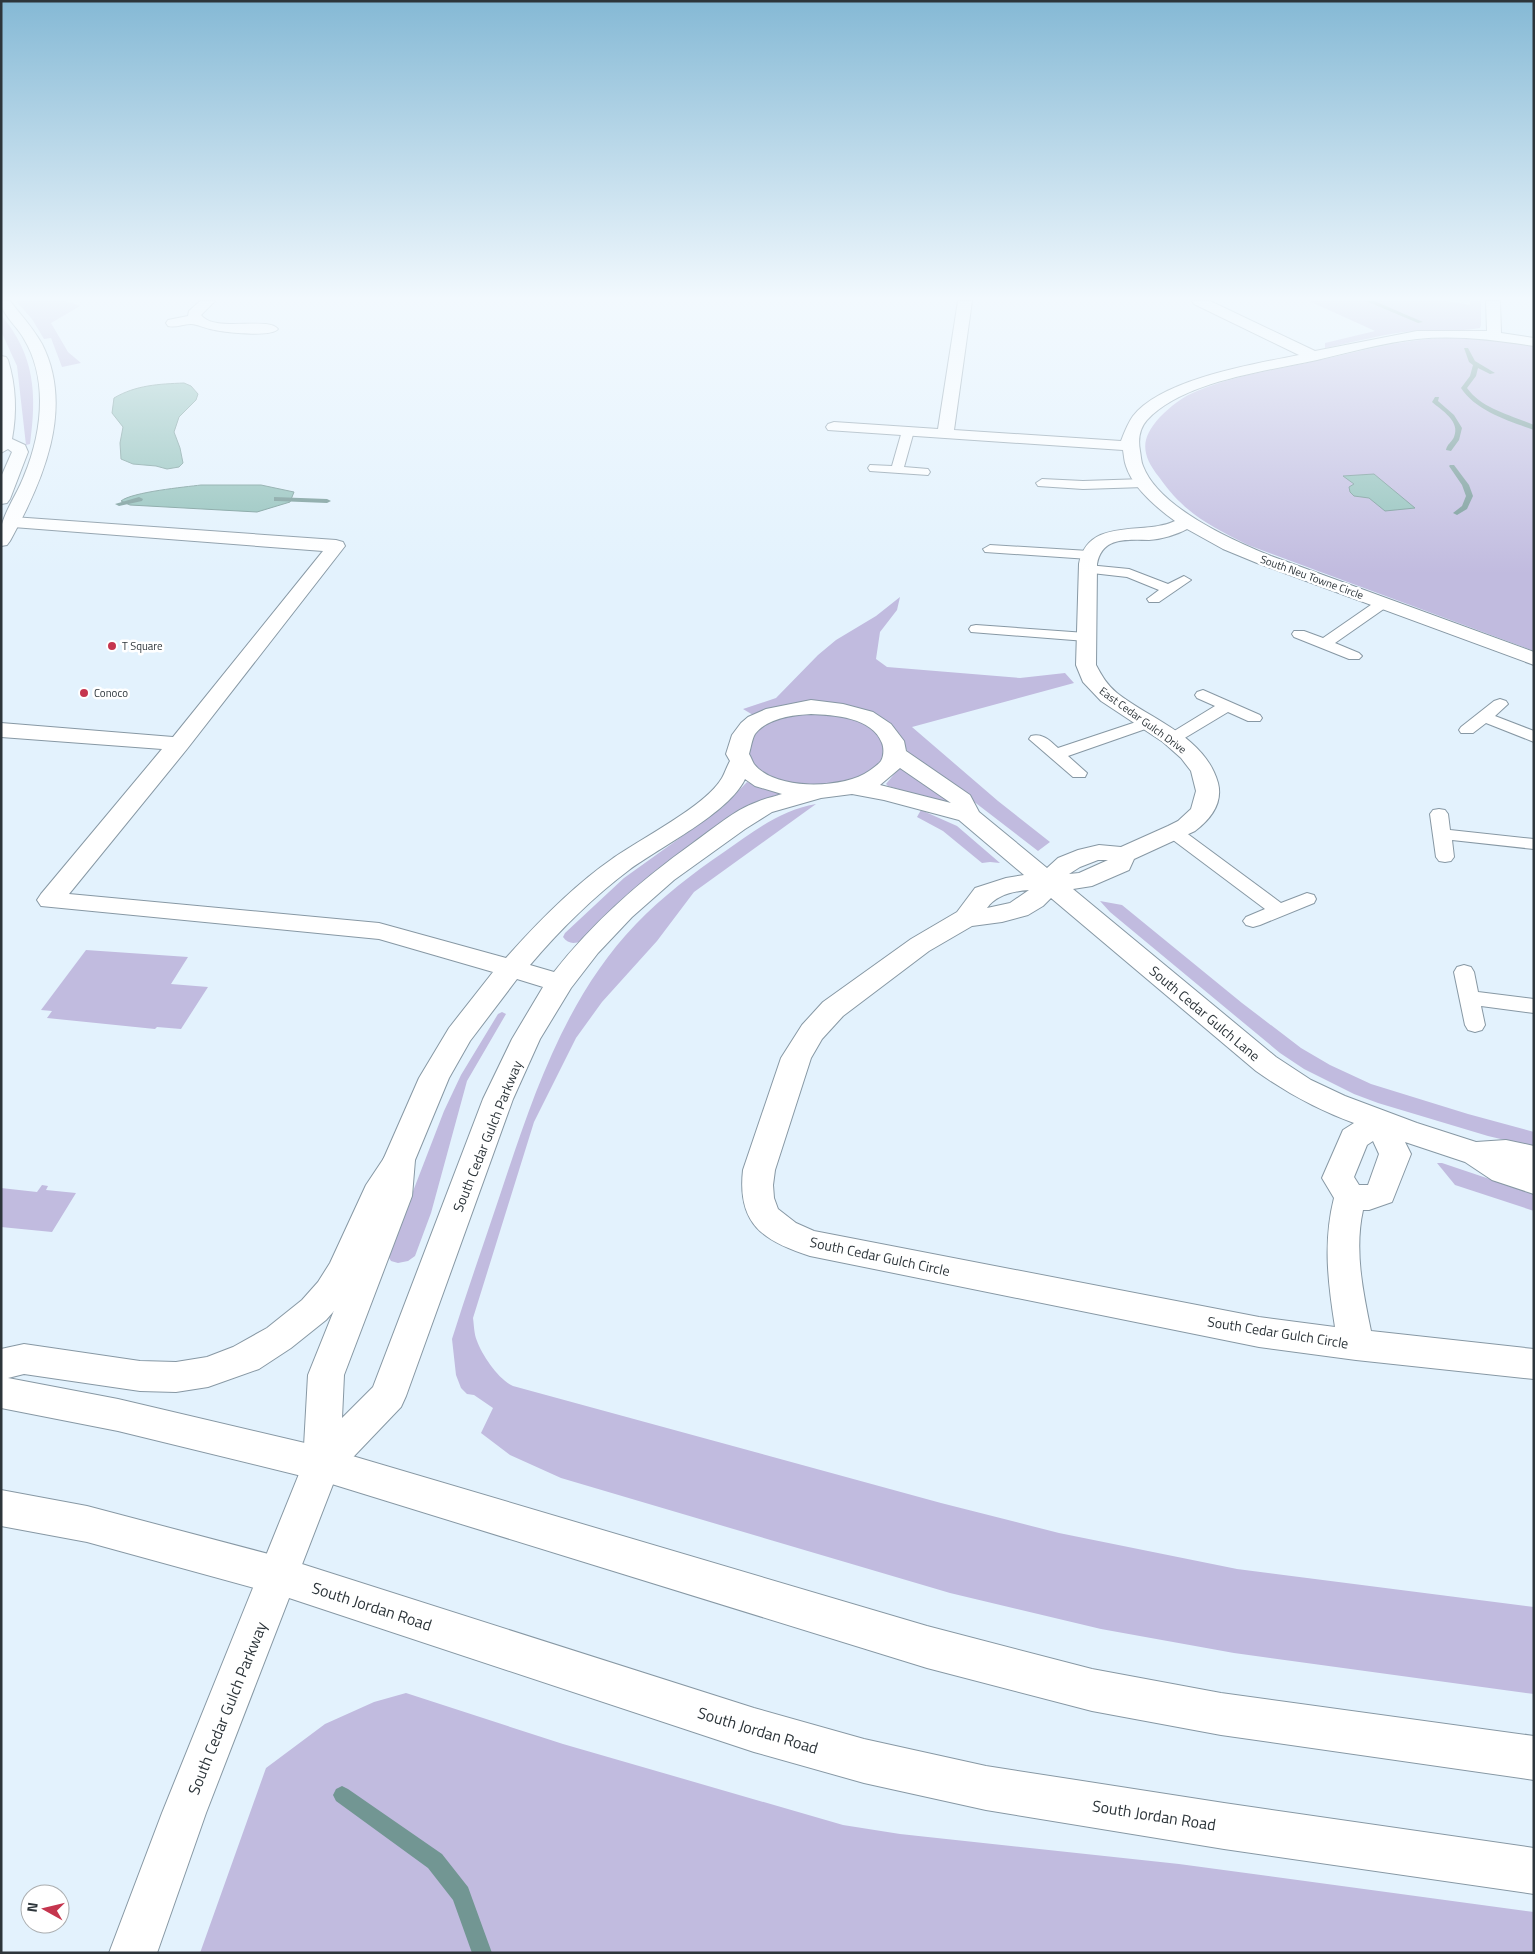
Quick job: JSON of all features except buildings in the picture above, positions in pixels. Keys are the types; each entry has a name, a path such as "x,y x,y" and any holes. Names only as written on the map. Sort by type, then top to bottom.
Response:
{"street":[{"path":"1,499 20,452 19,448 2,444 7,392"},
{"path":"1,542 7,521 31,484 45,435 46,392"},
{"path":"945,434 951,392"},
{"path":"834,427 1130,446 1133,431 1141,418 1154,406 1177,392"},
{"name":"South Neu Towne Circle","path":"1130,446 1133,462 1144,483 1165,505 1187,522 1223,542 1534,659"},
{"path":"7,521 336,546 179,744 50,900 361,928 405,937 560,983"},
{"path":"1088,562 1094,547 1106,540 1133,532 1148,534 1176,529 1187,522"},
{"name":"East Cedar Gulch Drive","path":"1050,882 1083,881 1120,865 1122,854 1175,833 1201,814 1208,790 1203,772 1196,762 1172,739 1102,691 1091,680 1086,666 1088,562"},
{"path":"811,707 843,710 871,720 890,736 895,754 892,764 883,774 871,782 835,792 814,793 782,788 768,783 747,770 741,761 738,751 740,741 754,723 780,712 811,707"},
{"path":"1,730 179,744"},
{"name":"South Cedar Gulch Lane","path":"895,754 962,800 968,815"},
{"name":"South Cedar Gulch Parkway","path":"133,1953 184,1814 280,1576 322,1464 326,1375 396,1196 399,1160 423,1102 444,1060 459,1035 510,969 558,918 592,888 641,850 712,804 732,782 741,761"},
{"name":"South Cedar Gulch Lane","path":"855,788 903,797 968,815 1266,1064 1317,1096 1380,1122 1476,1154 1503,1172 1534,1182"},
{"name":"South Cedar Gulch Parkway","path":"322,1464 388,1396 498,1099 526,1039 560,983 588,948 623,911 665,875 758,811 782,801 814,793"},
{"name":"South Cedar Gulch Circle","path":"1050,882 1034,900 1001,916 966,918 920,944 848,996 822,1020 803,1044 796,1058 759,1170 756,1187 758,1201 764,1216 774,1226 810,1243 1259,1332 1356,1345 1534,1364"},
{"path":"1380,1122 1395,1154 1380,1193 1369,1198 1350,1197 1338,1178 1354,1138 1380,1122"},
{"name":"South Cedar Gulch Lane","path":"1476,1154 1506,1152 1534,1158"},
{"path":"1,1364 24,1359 140,1376 176,1377 208,1372 246,1358 314,1310 330,1292 344,1269 377,1194 399,1160"},
{"name":"South Cedar Gulch Circle","path":"1350,1197 1344,1216 1342,1235 1343,1255 1356,1345"},
{"path":"1,1392 118,1415 322,1464 926,1647 1092,1690 1221,1714 1534,1758"},
{"name":"South Jordan Road","path":"1,1508 87,1524 280,1576 754,1730 864,1761 986,1788 1534,1871"}],"lane":[{"path":"897,470 908,431"},
{"path":"874,468 924,472"},
{"path":"1042,483 1083,485 1144,483"},
{"path":"990,549 1088,562 1129,573 1169,589"},
{"path":"1154,599 1184,580"},
{"path":"1324,644 1383,603"},
{"path":"976,629 1086,637"},
{"path":"1299,634 1354,656"},
{"path":"1203,695 1254,718"},
{"path":"1467,730 1500,704"},
{"path":"1172,739 1227,706"},
{"path":"1484,717 1534,737"},
{"path":"1057,754 1148,723"},
{"path":"1037,739 1079,773"},
{"path":"1439,814 1445,857"},
{"path":"1175,833 1278,910"},
{"path":"1442,834 1534,844"},
{"path":"1253,921 1307,899"},
{"path":"1464,972 1476,1025"},
{"path":"1470,998 1534,1006"}],"shaded area":[{"path":"20,392 33,392 30,444 26,445"},
{"path":"126,392 196,392 198,394 196,400 179,417 174,432 183,463 179,467 167,469 133,464 121,459 120,443 123,427 112,413 114,398"},
{"path":"1534,392 1534,651 1248,545 1210,525 1188,509 1168,489 1153,469 1145,447 1153,425 1173,406 1192,393"},
{"path":"1374,474 1415,508 1385,511 1369,498 1354,496 1350,492 1349,487 1354,484 1343,476"},
{"path":"201,485 261,485 294,492 290,502 257,512 130,505 121,501 136,495"},
{"path":"900,597 897,610 880,632 876,659 887,667 1020,678 1065,673 1074,683 912,727 998,801 1050,842 1038,851 951,784 912,758 892,727 799,703 777,707 753,715 743,709 776,698 818,655 836,640 876,616"},
{"path":"828,712 860,721 873,729 879,736 885,750 884,757 873,771 842,785 800,786 766,774 751,760 748,752 750,742 756,732 767,723 789,714"},
{"path":"900,767 952,801 945,803 888,786 886,784"},
{"path":"747,782 781,794 582,941 571,943 563,937 624,878 723,807"},
{"path":"816,804 694,892 657,941 602,1002 576,1038 534,1122 473,1318 477,1341 492,1366 502,1378 513,1386 941,1503 1059,1533 1237,1569 1534,1607 1534,1694 1234,1653 1101,1629 950,1593 561,1478 510,1455 481,1433 493,1408 474,1395 467,1394 461,1388 456,1375 452,1339 538,1087 570,1017 589,984 611,953 636,924 667,895 701,868 767,823 791,811"},
{"path":"921,810 957,826 1000,863 982,863 943,831 917,817"},
{"path":"1100,901 1122,905 1242,1003 1301,1048 1330,1065 1371,1084 1534,1132 1534,1147 1488,1136 1378,1103 1354,1094 1304,1069 1280,1053 1110,912"},
{"path":"86,950 188,957 171,984 208,987 181,1029 157,1027 155,1029 47,1018 52,1011 41,1010"},
{"path":"502,1012 506,1014 467,1081 431,1213 415,1256 408,1261 398,1263 391,1261 388,1256 444,1111 461,1075 498,1014"},
{"path":"1437,1163 1442,1163 1534,1194 1534,1211 1455,1185"},
{"path":"42,1185 48,1186 46,1190 76,1193 52,1232 1,1227 1,1188 37,1192"},
{"path":"406,1693 563,1744 843,1825 900,1834 1179,1864 1534,1912 1534,1953 200,1953 266,1768 325,1724 374,1702"}],"waterway":[{"path":"1467,392 1485,407 1534,428"},
{"path":"1437,398 1435,402 1452,416 1458,428 1459,434 1449,450"},
{"path":"1452,466 1465,485 1469,496 1468,502 1457,513"},
{"path":"119,504 139,499"},
{"path":"277,499 327,501"},
{"path":"342,1795 435,1861 461,1894 482,1953"}],"place":[{"name":"T Square","path":"112,646"},
{"name":"Conoco","path":"84,693"}]}
